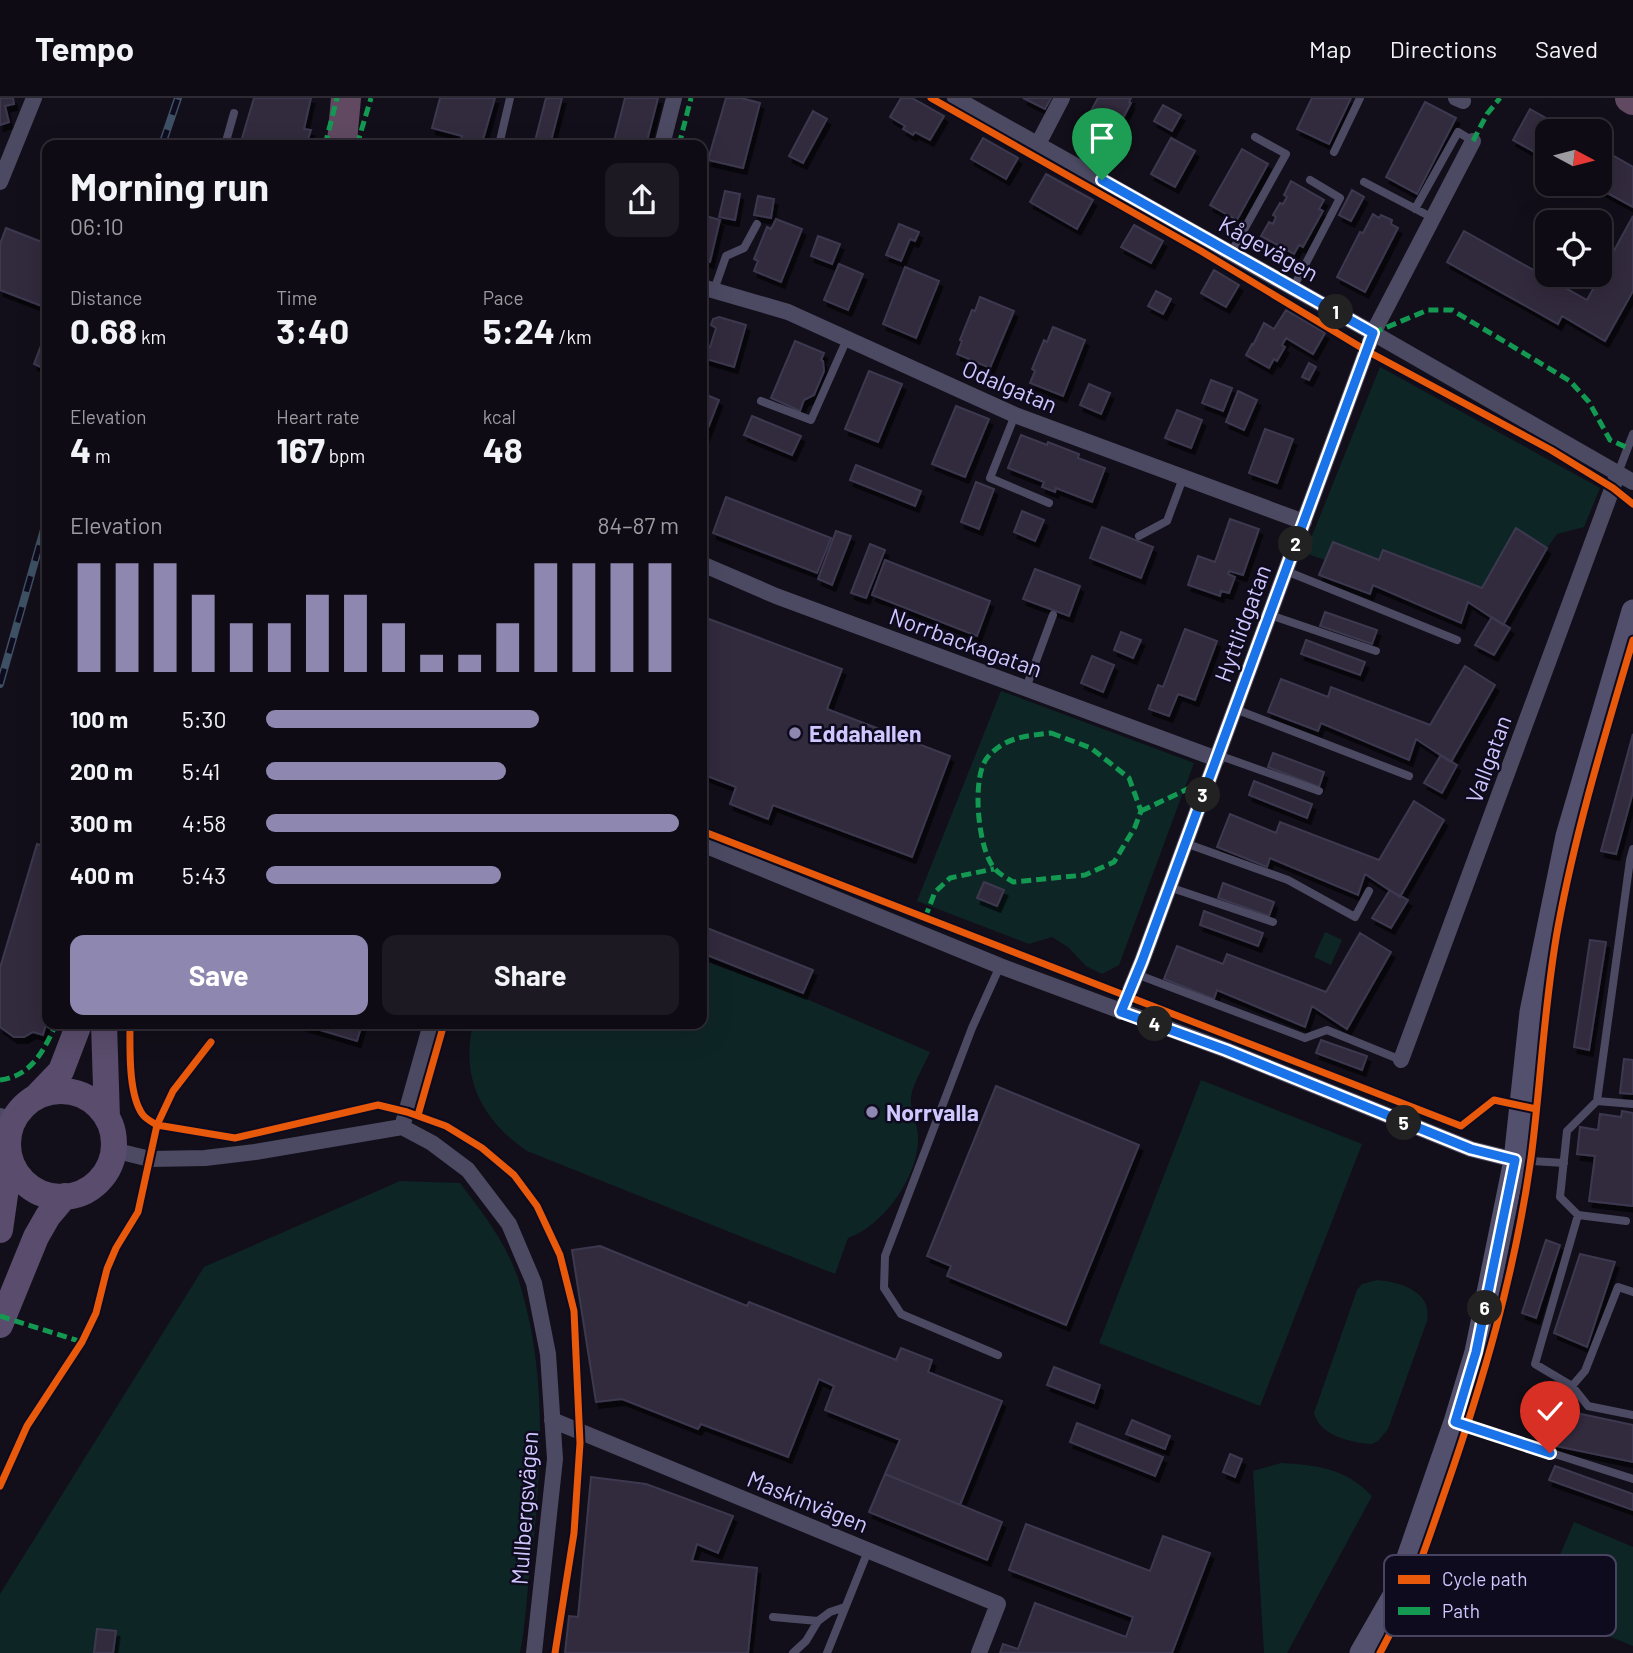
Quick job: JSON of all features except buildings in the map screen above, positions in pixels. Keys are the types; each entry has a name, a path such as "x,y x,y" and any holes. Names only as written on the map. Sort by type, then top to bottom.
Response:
{"highway":[{"path":"343,140 354,99"}],"main road":[{"path":"1409,1555 1476,1352 1515,1160 1531,1012 1567,836 1633,611"},
{"path":"0,1230 10,1160 7,1118 20,1111 61,1071 77,1029"},
{"path":"104,1029 107,1118"},
{"path":"10,1160 27,1185 45,1194 65,1196 93,1185 107,1169 113,1150 111,1128 96,1104 80,1094 62,1091 36,1097"},
{"path":"0,1325 36,1237 65,1196"},
{"path":"1361,1653 1384,1613"}],"street":[{"path":"0,182 34,98"},
{"path":"663,140 674,98"},
{"name":"Kågevägen","path":"955,98 1633,482"},
{"path":"1038,144 1062,98"},
{"name":"Hyttlidgatan","path":"1121,1012 1373,333 1474,141"},
{"name":"Odalgatan","path":"708,288 788,312 1015,415 1304,522"},
{"name":"Vallgatan","path":"1401,1060 1618,473"},
{"name":"Norrbackagatan","path":"707,566 776,596 1217,757"},
{"path":"707,846 1000,966 1226,1050 1471,1149 1515,1160"},
{"path":"113,1150 150,1159 205,1158 402,1127 430,1029"},
{"name":"Mullbergsvägen","path":"402,1127 432,1143 468,1170 509,1224 534,1283 548,1354 555,1459 534,1653"},
{"name":"Maskinvägen","path":"552,1419 998,1604 978,1653"}],"lane":[{"path":"500,140 510,98"},
{"path":"1334,152 1360,98"},
{"path":"226,140 234,113"},
{"path":"1415,209 1458,132 1474,141"},
{"path":"1231,253 1286,154 1255,137"},
{"path":"1293,288 1340,198 1310,180"},
{"path":"1364,182 1433,218"},
{"path":"708,288 726,256 744,248 757,224"},
{"path":"761,401 811,420 847,339"},
{"path":"1015,415 990,478 1049,503"},
{"path":"1618,473 1633,434"},
{"path":"1139,536 1167,521 1183,478"},
{"path":"1286,571 1457,640"},
{"path":"1026,688 1053,615"},
{"path":"1270,615 1376,652"},
{"path":"1235,709 1409,776"},
{"path":"1217,757 1319,791"},
{"path":"1185,843 1288,880 1355,916 1369,891"},
{"path":"1626,1221 1578,1215 1560,1197 1567,1131 1597,1101 1633,849"},
{"path":"1169,887 1273,922"},
{"path":"998,1355 901,1314 884,1288 885,1256 972,1028 1000,966"},
{"path":"1136,974 1305,1038 1327,1030 1401,1060"},
{"path":"1597,1101 1633,1104"},
{"path":"1515,1160 1564,1163"},
{"path":"1578,1215 1535,1364 1572,1386 1588,1406 1633,1415"},
{"path":"1572,1386 1586,1371 1618,1287 1633,1292"},
{"path":"1455,1422 1633,1479"},
{"path":"827,1653 868,1550"},
{"path":"793,1653 806,1641 818,1621 845,1606"},
{"path":"774,1617 818,1621"}],"green space":[{"path":"1380,367 1600,488 1584,527 1557,534 1547,548 1516,529 1482,588 1383,550 1379,560 1333,542 1325,560 1305,553"},
{"path":"1001,691 1194,763 1119,965 1102,974 1086,966 1068,947 1052,937 1029,944 917,901"},
{"path":"1325,932 1342,940 1331,965 1314,957"},
{"path":"707,962 802,997 930,1052 911,1098 918,1135 913,1166 898,1196 887,1210 875,1222 848,1238 835,1274 527,1151 498,1126 479,1097 470,1063 472,1029 707,1029"},
{"path":"1201,1080 1362,1144 1260,1406 1099,1343"},
{"path":"400,1181 460,1183 503,1246 521,1288 536,1360 540,1433 537,1507 520,1653 0,1653 0,1594 204,1267"},
{"path":"1377,1280 1396,1283 1413,1290 1425,1303 1428,1311 1427,1321 1388,1429 1372,1444 1346,1440 1329,1432 1317,1421 1314,1413 1357,1290 1362,1284"},
{"path":"1281,1463 1330,1470 1351,1479 1372,1496 1287,1653 1264,1653 1253,1471"},
{"path":"1574,1522 1633,1547 1633,1646 1609,1636 1616,1636 1616,1555 1560,1555"}],"railway":[{"path":"164,140 178,98"},
{"path":"0,684 42,537"}],"marked path":[{"path":"326,140 337,98"},
{"path":"358,140 371,98"},
{"path":"680,140 691,98"},
{"path":"1473,141 1487,114 1500,98"},
{"path":"1373,333 1428,310 1452,310 1570,381 1589,402 1610,440 1628,448"},
{"path":"1051,733 1091,748 1129,778 1141,811 1135,827 1114,862 1085,875 1013,882 995,869 984,847 978,797 982,768 987,758 1008,742 1051,733"},
{"path":"1141,811 1209,779"},
{"path":"925,918 935,892 950,878 994,869"},
{"path":"0,1080 11,1078 29,1067 54,1029"},
{"path":"0,1316 82,1342"}],"cycle path":[{"path":"931,98 1201,251 1367,351 1551,450 1613,488 1633,504"},
{"path":"1422,1555 1472,1409 1507,1285 1531,1158 1549,984 1565,890 1582,818 1633,640"},
{"path":"707,833 1461,1126 1494,1100 1536,1109"},
{"path":"0,1486 27,1426 82,1342 96,1313 107,1269 116,1248 138,1212 157,1125 143,1115 135,1096 131,1071 130,1029"},
{"path":"418,1115 443,1029"},
{"path":"211,1042 173,1091 157,1125 235,1138 378,1105 446,1126 482,1148 514,1175 537,1206 560,1255 574,1311 580,1443 574,1533 555,1653"},
{"path":"1380,1653 1389,1636"}],"place":[{"name":"Eddahallen","path":"795,733"},
{"name":"Norrvalla","path":"872,1112"}],"route":[{"path":"1102,180 1373,333 1121,1012 1226,1050 1471,1149 1515,1160 1476,1352 1455,1422 1550,1453"}]}
